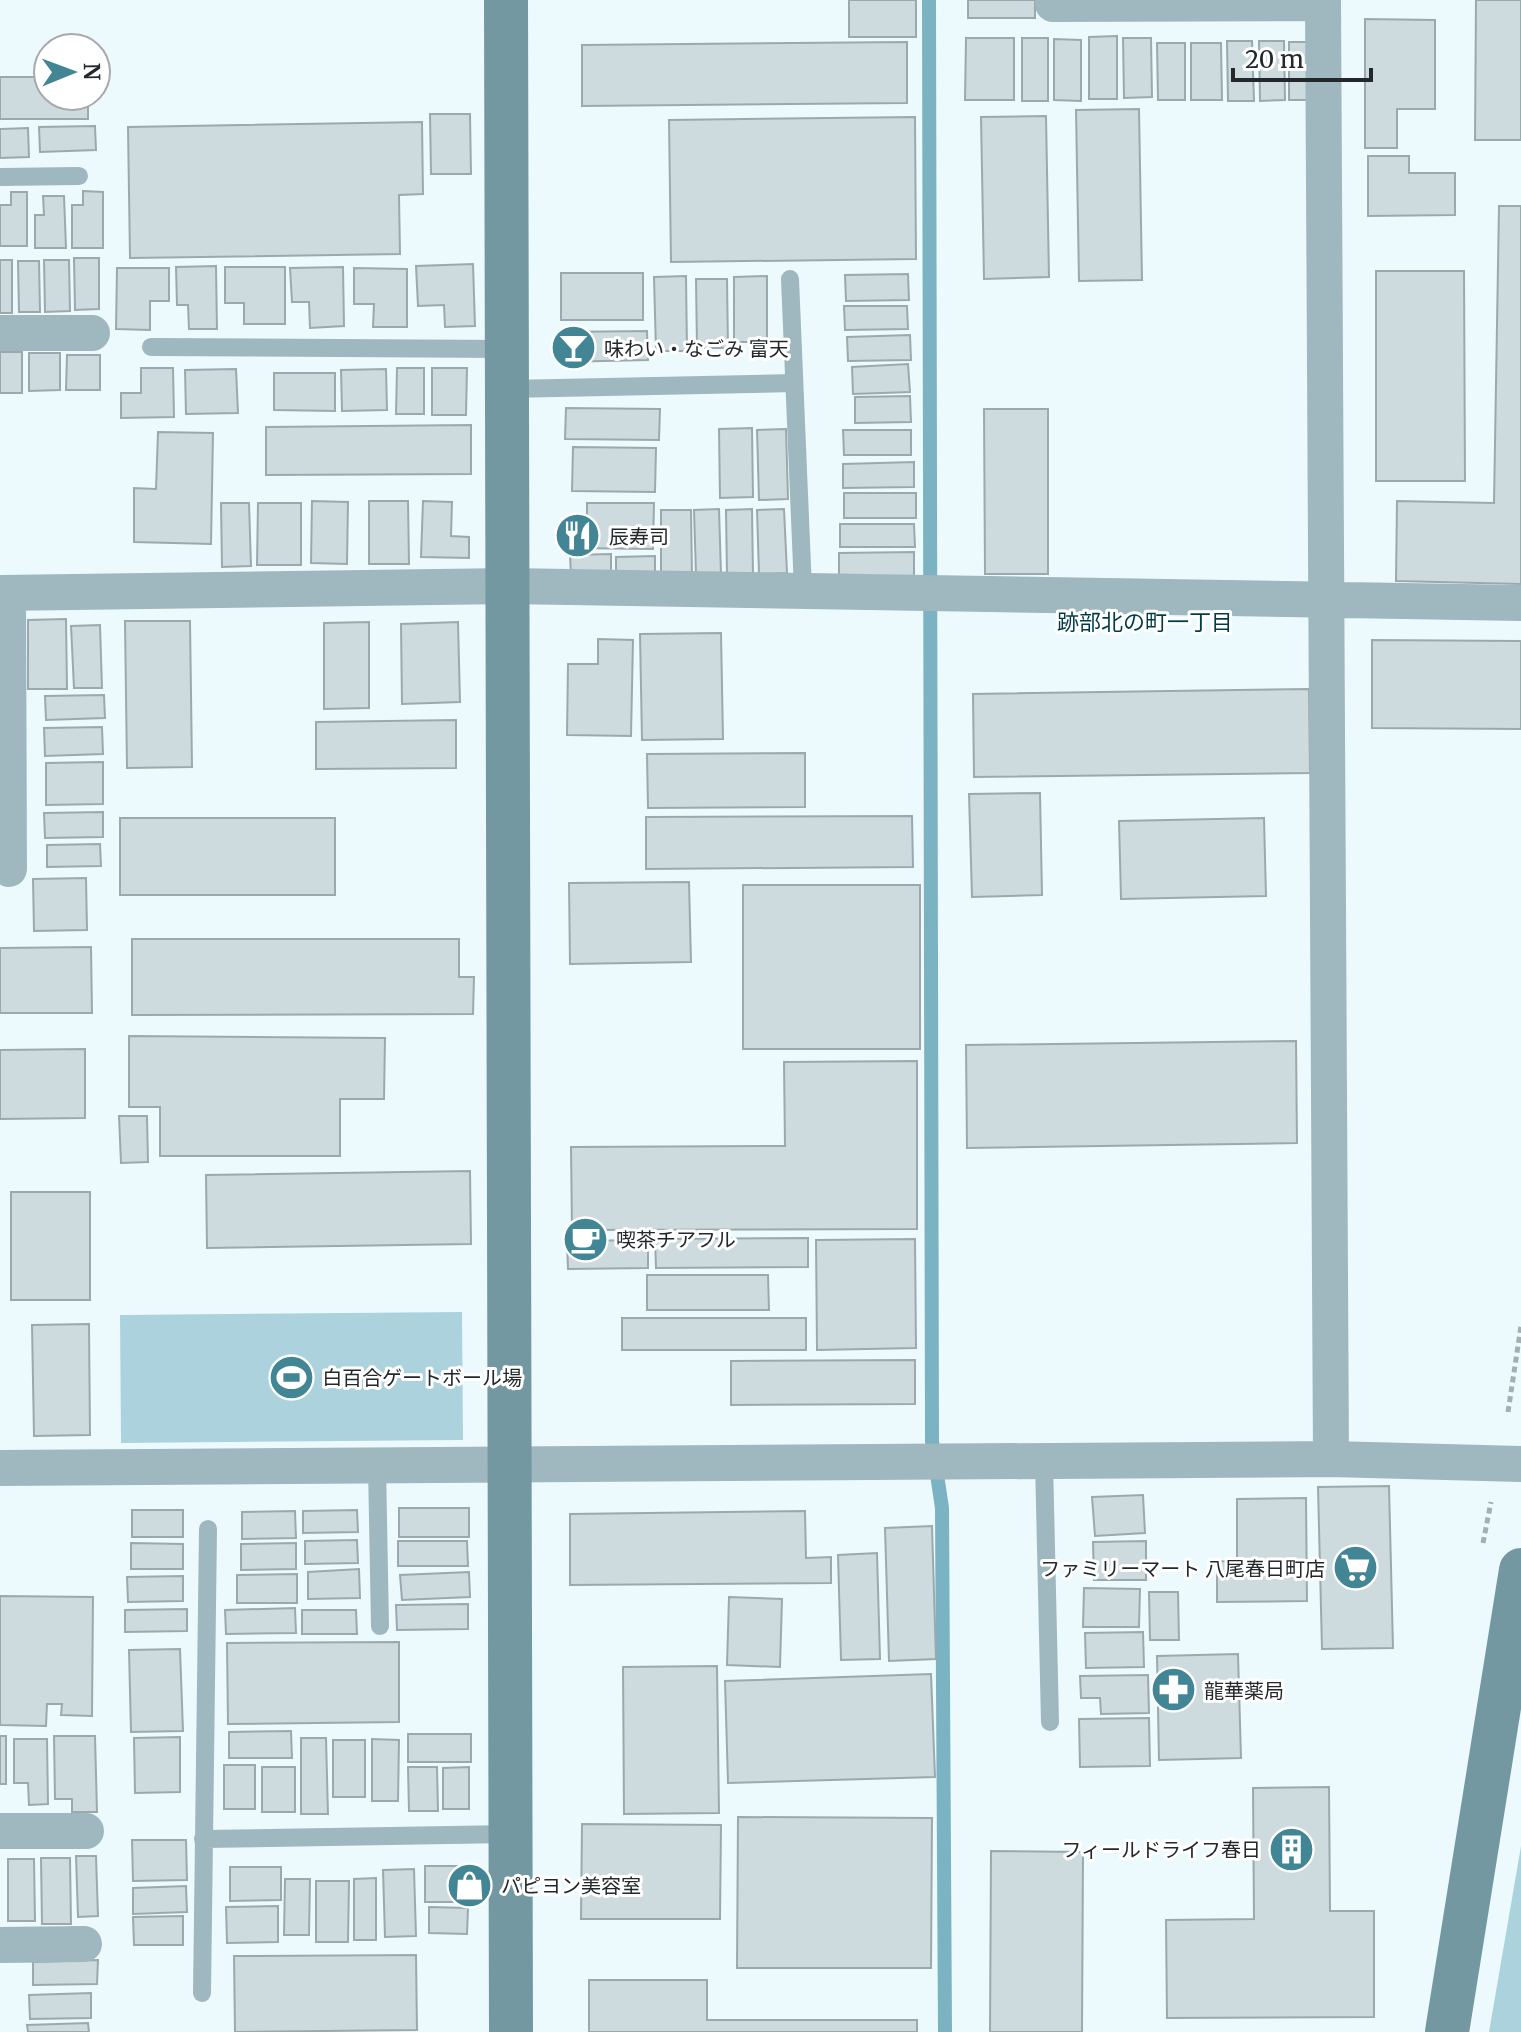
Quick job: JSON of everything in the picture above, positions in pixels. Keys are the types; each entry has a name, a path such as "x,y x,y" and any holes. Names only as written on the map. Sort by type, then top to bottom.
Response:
{"street":[{"path":"506,0 511,2032"},
{"path":"1053,0 1053,4 1323,1 1331,1459"},
{"path":"0,333 92,333"},
{"path":"9,869 4,776 4,593 509,586 1325,597 1521,603"},
{"path":"0,1468 1331,1459 1521,1464"},
{"path":"1447,2032 1521,1570"},
{"path":"0,1831 86,1831"},
{"path":"0,1945 84,1944"}],"lane":[{"path":"0,177 79,176"},
{"path":"790,279 803,590"},
{"path":"151,347 794,383"},
{"path":"1044,1461 1050,1722"},
{"path":"377,1466 380,1626"},
{"path":"202,1993 208,1529"},
{"path":"203,1839 510,1834"}],"path":[{"path":"1508,1412 1521,1326"}],"shaded area":[{"name":"白百合ゲートボール場","path":"462,1312 463,1440 121,1443 120,1315"},
{"path":"1521,1846 1521,2032 1489,2032"}],"building":[{"path":"849,0 916,0 916,37 849,37"},
{"path":"968,0 1035,0 1035,18 968,18"},
{"path":"1476,0 1521,0 1521,140 1475,140"},
{"path":"1365,19 1435,20 1435,109 1397,109 1397,148 1365,148"},
{"path":"1117,36 1117,99 1089,99 1089,37"},
{"path":"966,38 1014,38 1014,100 965,100"},
{"path":"1022,38 1048,38 1048,101 1022,101"},
{"path":"1123,38 1151,38 1152,97 1124,98"},
{"path":"1054,39 1081,40 1081,101 1054,100"},
{"path":"1227,41 1252,41 1254,101 1228,101"},
{"path":"1259,41 1284,41 1285,100 1260,101"},
{"path":"907,42 907,103 582,106 582,45"},
{"path":"1289,42 1316,42 1317,100 1289,100"},
{"path":"1157,43 1185,43 1185,100 1158,100"},
{"path":"1191,43 1221,43 1222,100 1191,100"},
{"path":"0,77 32,77 32,112 88,112 88,119 0,119"},
{"path":"1139,109 1142,280 1079,281 1076,110"},
{"path":"430,114 470,114 471,174 431,174"},
{"path":"1046,116 1049,277 984,279 981,117"},
{"path":"915,117 916,259 671,262 669,120"},
{"path":"422,122 423,194 399,195 400,254 130,258 128,127"},
{"path":"95,126 96,150 40,152 39,127"},
{"path":"28,128 29,157 0,158 0,129"},
{"path":"1368,156 1409,156 1409,173 1455,173 1455,215 1368,216"},
{"path":"83,191 103,192 103,248 72,248 72,205 83,205"},
{"path":"11,192 27,192 27,246 0,246 0,205 11,205"},
{"path":"43,196 64,196 66,248 35,248 35,215 44,215"},
{"path":"1499,206 1521,206 1521,584 1396,581 1397,501 1494,503"},
{"path":"74,258 99,258 99,309 75,310"},
{"path":"0,260 12,260 12,313 0,313"},
{"path":"44,260 69,260 70,311 45,312"},
{"path":"18,261 39,261 40,312 19,312"},
{"path":"473,264 475,326 445,327 444,305 418,306 416,266"},
{"path":"216,266 217,329 189,329 188,305 177,305 176,267"},
{"path":"225,267 285,267 285,324 244,324 244,303 225,303"},
{"path":"343,267 344,326 310,328 309,302 292,302 290,268"},
{"path":"117,268 169,268 169,301 150,301 150,330 116,329"},
{"path":"354,268 407,269 407,327 373,327 374,304 354,304"},
{"path":"1376,271 1464,271 1465,481 1376,481"},
{"path":"561,273 643,273 643,320 561,320"},
{"path":"908,274 909,300 846,301 845,275"},
{"path":"686,276 687,351 656,351 654,277"},
{"path":"767,276 767,342 734,342 734,277"},
{"path":"696,279 727,279 728,348 697,348"},
{"path":"844,306 907,306 908,329 845,330"},
{"path":"647,331 648,360 559,362 559,332"},
{"path":"910,335 911,360 848,361 847,337"},
{"path":"0,352 22,352 22,393 0,393"},
{"path":"29,353 60,353 60,390 29,391"},
{"path":"67,355 100,355 100,390 66,390"},
{"path":"908,364 910,392 853,394 852,367"},
{"path":"141,368 173,368 174,417 121,418 121,393 141,393"},
{"path":"397,368 424,368 424,414 396,414"},
{"path":"432,368 467,368 466,415 432,415"},
{"path":"236,369 238,413 186,414 185,370"},
{"path":"386,369 387,410 342,411 341,370"},
{"path":"274,373 335,373 335,411 274,410"},
{"path":"910,396 911,422 855,423 855,397"},
{"path":"566,408 660,409 659,440 565,439"},
{"path":"984,409 1048,409 1048,574 985,574"},
{"path":"471,425 471,474 266,475 266,427"},
{"path":"752,428 753,497 720,498 719,429"},
{"path":"786,429 788,499 759,500 757,430"},
{"path":"843,430 911,430 911,455 844,455"},
{"path":"158,432 213,433 211,544 134,542 134,488 156,489"},
{"path":"573,447 656,448 655,492 572,491"},
{"path":"914,462 914,487 843,488 843,464"},
{"path":"844,493 916,493 916,518 844,518"},
{"path":"312,501 348,502 347,564 311,563"},
{"path":"369,501 408,501 409,564 369,564"},
{"path":"423,501 452,502 451,536 469,537 469,558 421,557"},
{"path":"221,503 249,503 251,566 222,567"},
{"path":"258,503 301,503 301,565 257,565"},
{"path":"587,503 654,503 653,549 572,548 572,527 587,527"},
{"path":"719,509 721,574 696,575 694,510"},
{"path":"752,509 753,575 727,576 726,510"},
{"path":"784,509 787,573 759,574 757,510"},
{"path":"661,510 691,510 692,576 661,576"},
{"path":"840,524 914,524 915,547 840,547"},
{"path":"914,552 914,578 839,579 839,553"},
{"path":"611,554 611,576 571,576 570,555"},
{"path":"655,556 655,577 616,578 616,557"},
{"path":"66,619 67,689 28,689 28,620"},
{"path":"125,621 190,621 192,767 127,768"},
{"path":"369,622 369,708 324,709 324,623"},
{"path":"458,622 460,702 402,704 401,624"},
{"path":"100,625 102,688 74,688 71,626"},
{"path":"721,633 723,739 642,740 640,634"},
{"path":"598,639 633,640 631,736 567,735 568,664 598,664"},
{"path":"1372,640 1521,641 1521,729 1372,728"},
{"path":"1309,689 1310,773 974,777 973,694"},
{"path":"104,695 105,718 46,720 45,696"},
{"path":"456,720 456,768 316,769 316,722"},
{"path":"102,727 103,754 45,756 44,728"},
{"path":"805,753 805,807 648,808 647,754"},
{"path":"103,762 103,804 46,805 46,763"},
{"path":"1040,793 1042,895 972,897 969,794"},
{"path":"103,812 103,837 45,838 44,813"},
{"path":"912,816 913,867 646,869 646,817"},
{"path":"120,818 335,818 335,895 120,895"},
{"path":"1264,818 1266,896 1121,899 1119,821"},
{"path":"100,844 101,866 47,867 47,845"},
{"path":"86,878 87,930 34,931 33,879"},
{"path":"689,882 691,962 570,964 569,883"},
{"path":"743,885 920,885 920,1049 743,1049"},
{"path":"132,939 459,939 459,977 474,977 473,1014 132,1015"},
{"path":"91,947 92,1013 0,1013 0,948"},
{"path":"129,1036 385,1038 384,1099 340,1099 340,1156 160,1156 160,1107 129,1107"},
{"path":"1296,1041 1297,1143 967,1148 966,1045"},
{"path":"85,1049 85,1118 0,1119 0,1050"},
{"path":"917,1061 917,1229 572,1230 571,1147 785,1146 784,1062"},
{"path":"119,1116 147,1116 148,1162 121,1163"},
{"path":"470,1171 471,1244 207,1248 206,1175"},
{"path":"11,1192 90,1192 90,1300 11,1300"},
{"path":"808,1238 808,1267 656,1268 655,1239"},
{"path":"915,1239 916,1348 817,1350 816,1240"},
{"path":"648,1240 648,1268 568,1269 567,1241"},
{"path":"647,1275 768,1275 769,1310 647,1310"},
{"path":"622,1318 806,1318 806,1350 622,1350"},
{"path":"89,1324 90,1435 34,1436 32,1325"},
{"path":"915,1360 915,1404 731,1405 731,1361"},
{"name":"ファミリーマート 八尾春日町店","path":"1389,1486 1393,1648 1322,1649 1318,1487"},
{"path":"1143,1495 1145,1533 1095,1536 1092,1497"},
{"path":"1306,1498 1307,1601 1217,1602 1217,1561 1237,1562 1237,1499"},
{"path":"399,1508 469,1508 469,1537 399,1537"},
{"path":"132,1510 183,1510 183,1537 132,1537"},
{"path":"357,1510 358,1532 303,1533 303,1511"},
{"path":"295,1511 296,1538 242,1539 242,1512"},
{"path":"805,1511 806,1558 831,1557 831,1583 570,1585 570,1514"},
{"path":"932,1526 936,1659 889,1661 885,1528"},
{"path":"357,1540 358,1563 305,1564 305,1541"},
{"path":"398,1541 467,1541 468,1566 398,1566"},
{"path":"1146,1541 1146,1580 1094,1580 1093,1542"},
{"path":"131,1543 183,1544 183,1569 131,1569"},
{"path":"296,1543 296,1569 241,1570 241,1544"},
{"path":"877,1553 880,1659 841,1660 838,1555"},
{"path":"359,1569 360,1598 308,1599 308,1572"},
{"path":"469,1572 470,1597 402,1600 400,1575"},
{"path":"297,1574 297,1603 237,1603 237,1575"},
{"path":"183,1576 183,1601 128,1602 127,1577"},
{"path":"1084,1588 1140,1589 1139,1627 1083,1627"},
{"path":"1149,1592 1178,1592 1179,1640 1150,1640"},
{"path":"0,1596 93,1597 92,1716 61,1715 62,1704 47,1704 46,1726 0,1725"},
{"path":"729,1597 782,1599 780,1667 727,1665"},
{"path":"468,1604 468,1629 397,1630 396,1605"},
{"path":"295,1608 296,1633 226,1634 225,1610"},
{"path":"187,1609 187,1631 125,1632 125,1610"},
{"path":"302,1610 356,1610 357,1634 302,1634"},
{"path":"1143,1632 1144,1667 1086,1668 1085,1633"},
{"path":"399,1642 399,1722 228,1724 227,1643"},
{"path":"180,1649 183,1731 131,1732 129,1650"},
{"path":"1238,1654 1241,1758 1159,1760 1157,1656"},
{"path":"717,1666 719,1813 624,1814 623,1667"},
{"path":"931,1674 935,1777 728,1783 725,1681"},
{"path":"1148,1675 1149,1713 1101,1714 1100,1698 1081,1698 1080,1676"},
{"path":"1149,1718 1150,1766 1080,1767 1079,1719"},
{"path":"291,1731 292,1758 229,1758 229,1732"},
{"path":"408,1734 471,1734 471,1762 408,1762"},
{"path":"0,1736 6,1736 6,1784 0,1784"},
{"path":"54,1736 95,1736 97,1812 72,1812 72,1799 55,1799"},
{"path":"180,1737 180,1792 135,1793 134,1738"},
{"path":"301,1738 326,1738 328,1814 301,1814"},
{"path":"14,1739 47,1739 48,1804 29,1805 28,1783 14,1783"},
{"path":"372,1739 399,1740 398,1801 372,1801"},
{"path":"333,1740 365,1740 365,1797 333,1797"},
{"path":"224,1765 255,1765 255,1809 224,1809"},
{"path":"262,1767 295,1767 295,1812 262,1812"},
{"path":"408,1767 437,1767 438,1811 409,1811"},
{"path":"469,1767 469,1809 443,1809 443,1768"},
{"name":"フィールドライフ春日","path":"1329,1787 1330,1911 1374,1911 1374,2017 1167,2018 1166,1920 1254,1919 1253,1788"},
{"path":"738,1817 932,1818 931,1968 737,1968"},
{"path":"582,1824 721,1825 720,1919 581,1919"},
{"path":"132,1840 186,1840 187,1880 133,1881"},
{"path":"991,1851 1083,1852 1082,2032 990,2032"},
{"path":"76,1856 96,1856 98,1916 78,1917"},
{"path":"41,1858 70,1858 71,1924 42,1924"},
{"path":"8,1859 34,1859 35,1921 8,1921"},
{"path":"425,1866 470,1866 470,1902 425,1902"},
{"path":"230,1867 281,1867 281,1900 230,1901"},
{"path":"414,1869 416,1936 385,1937 383,1870"},
{"path":"376,1878 376,1940 354,1940 354,1879"},
{"path":"285,1879 310,1879 309,1935 284,1935"},
{"path":"316,1881 349,1881 348,1942 316,1942"},
{"path":"186,1886 187,1912 133,1914 133,1888"},
{"path":"278,1906 278,1942 227,1943 226,1907"},
{"path":"429,1907 468,1908 467,1934 429,1933"},
{"path":"183,1916 183,1945 134,1945 133,1917"},
{"path":"416,1955 417,2030 235,2032 234,1956"},
{"path":"98,1960 97,1984 33,1985 33,1962"},
{"path":"589,1980 707,1980 707,2020 917,2020 917,2032 589,2032"},
{"path":"91,1993 91,2018 30,2019 29,1995"},
{"path":"88,2023 89,2032 28,2032 27,2025"}],"waterway":[{"path":"929,0 932,1441 942,1508 945,2032"}],"place":[{"name":"味わい・なごみ 富天","path":"573,348"},
{"name":"辰寿司","path":"578,536"},
{"name":"喫茶チアフル","path":"585,1239"},
{"name":"白百合ゲートボール場","path":"291,1377"},
{"name":"ファミリーマート 八尾春日町店","path":"1356,1568"},
{"name":"龍華薬局","path":"1173,1690"},
{"name":"フィールドライフ春日","path":"1292,1849"},
{"name":"パピヨン美容室","path":"470,1885"}],"district":[{"name":"跡部北の町一丁目","path":"1145,622"}]}
